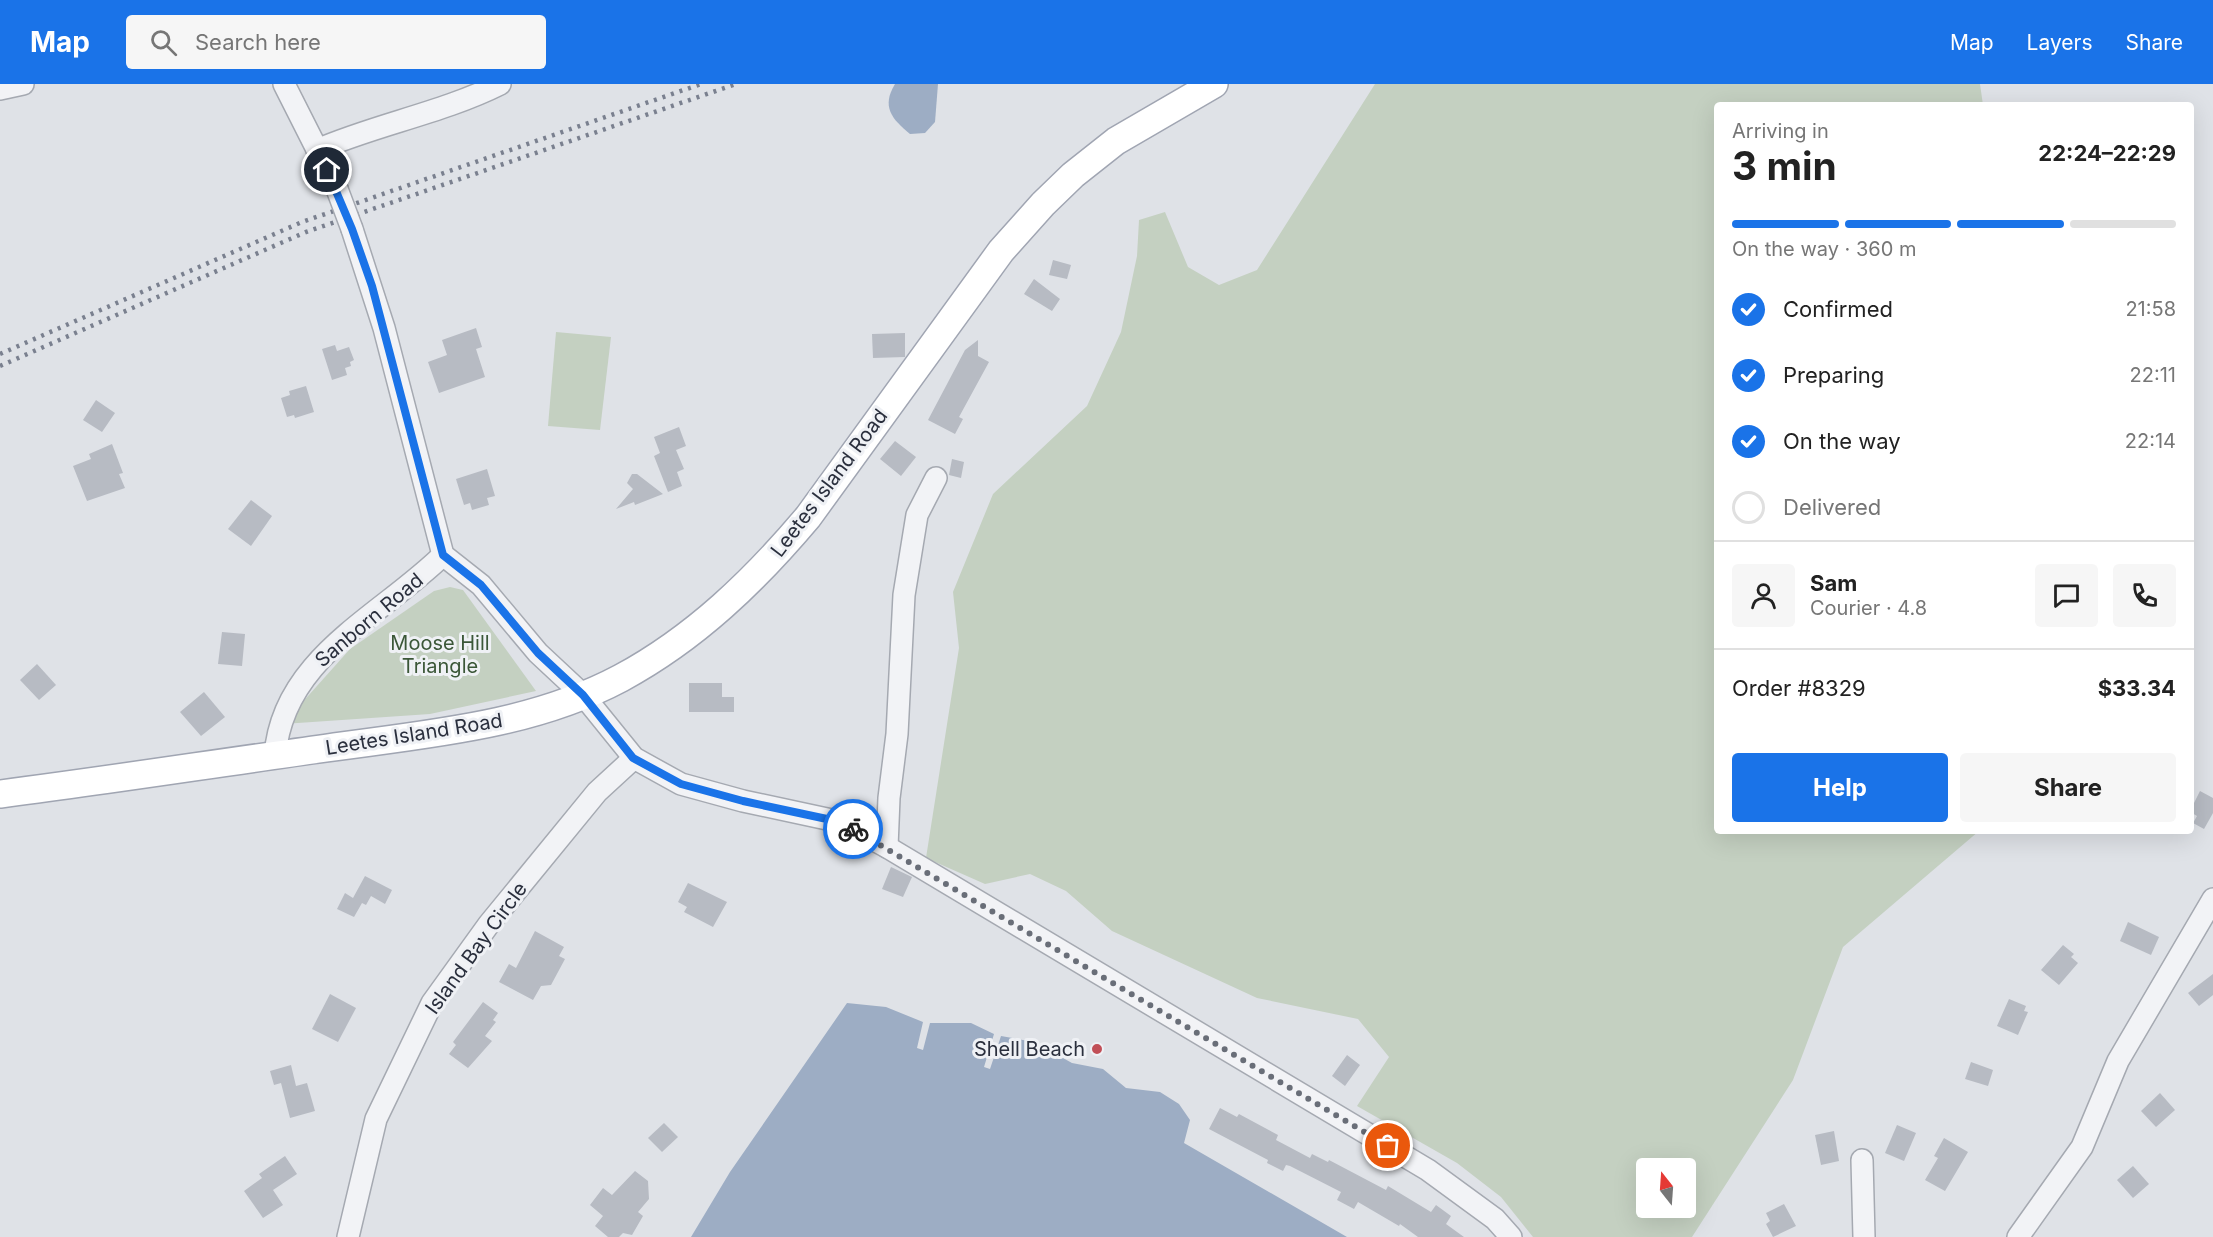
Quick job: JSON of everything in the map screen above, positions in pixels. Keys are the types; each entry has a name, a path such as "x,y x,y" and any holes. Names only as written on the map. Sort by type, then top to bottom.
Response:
{"main road":[{"name":"Leetes Island Road","path":"0,794 431,734 506,720 583,695 619,679 682,640 750,583 808,517 995,260 1043,204 1073,175 1116,141 1214,84"}],"street":[{"path":"0,89 23,84"},
{"path":"284,84 337,189 352,229 384,328 443,555 481,585 538,653 583,695 633,758 681,784 743,801 841,822 887,847 1428,1170 1495,1219 1511,1237"},
{"path":"317,150 356,134 446,106 500,84"},
{"path":"887,847 889,798 897,734 904,595 917,515 922,501 936,478"},
{"name":"Sanborn Road","path":"275,756 282,720 298,686 316,662 347,633 408,587 443,555"},
{"name":"Island Bay Circle","path":"348,1237 376,1119 432,1003 503,906 597,792 633,758"},
{"path":"2018,1237 2082,1147 2118,1060 2213,899"},
{"path":"1862,1160 1864,1237"}],"green space":[{"path":"1375,84 1980,84 1983,102 1714,102 1714,834 1975,834 1843,947 1793,1080 1692,1237 1533,1237 1501,1197 1457,1163 1357,1106 1389,1057 1358,1019 1257,998 1112,931 1066,891 1030,874 985,884 926,858 959,648 953,592 993,494 1087,406 1121,332 1137,256 1139,220 1165,212 1188,267 1219,285 1257,270"},
{"path":"556,332 611,337 600,430 548,426"},
{"name":"Moose Hill Triangle","path":"450,587 463,590 536,691 430,714 283,724 350,649 434,591"}],"water":[{"path":"895,84 938,84 935,122 925,133 910,134 890,112 889,99"},
{"path":"847,1003 886,1007 923,1022 917,1048 923,1050 930,1023 971,1023 994,1034 984,1067 990,1069 1001,1036 1034,1042 1072,1063 1103,1069 1126,1088 1160,1092 1179,1104 1190,1120 1184,1143 1347,1237 691,1237 730,1172"}],"building":[{"path":"1053,260 1071,265 1067,279 1049,275"},
{"path":"1034,279 1060,299 1052,311 1024,294"},
{"path":"476,328 482,347 476,349 485,377 439,393 428,362 447,355 442,340"},
{"path":"905,333 905,357 873,358 872,334"},
{"path":"978,340 978,356 989,362 959,417 963,419 955,434 928,420 965,350"},
{"path":"335,345 337,351 349,347 354,360 350,362 351,366 345,368 347,375 332,380 322,349"},
{"path":"306,386 314,412 295,418 294,415 287,417 281,398 290,395 289,391"},
{"path":"96,400 115,413 102,432 83,420"},
{"path":"679,427 686,446 676,450 684,469 677,472 682,486 668,492 654,456 660,453 654,437"},
{"path":"895,441 916,457 901,476 880,459"},
{"path":"112,444 123,473 119,474 125,488 87,501 73,466 91,459 89,454"},
{"path":"952,459 964,462 961,478 949,475"},
{"path":"487,469 495,496 487,498 489,505 472,510 470,503 464,505 456,479"},
{"path":"632,474 637,474 663,494 635,505 634,502 616,509 633,489 627,483"},
{"path":"251,500 272,516 251,546 228,529"},
{"path":"222,632 245,634 242,666 218,664"},
{"path":"37,664 56,685 39,700 20,680"},
{"path":"689,683 722,683 722,697 734,697 734,712 689,712"},
{"path":"204,692 225,717 201,736 180,712"},
{"path":"2200,791 2213,798 2213,813 2204,829 2194,824 2197,816 2194,814 2194,803"},
{"path":"891,867 912,877 903,897 882,889"},
{"path":"365,876 392,890 385,904 371,896 366,905 362,903 354,917 337,909 345,893 353,898"},
{"path":"688,883 727,902 713,927 684,912 687,907 678,902"},
{"path":"2128,922 2159,937 2151,955 2120,941"},
{"path":"535,931 564,947 559,956 565,959 551,985 541,986 533,1000 499,982 509,964 516,968"},
{"path":"2063,945 2074,954 2071,957 2078,963 2059,985 2041,970"},
{"path":"2213,974 2213,995 2199,1006 2188,993"},
{"path":"330,994 356,1008 338,1042 312,1029"},
{"path":"2009,999 2026,1006 2024,1011 2028,1012 2018,1035 1997,1026"},
{"path":"483,1002 498,1013 493,1020 496,1022 485,1036 492,1041 468,1068 449,1054 456,1045 453,1042"},
{"path":"1347,1055 1360,1065 1345,1086 1332,1076"},
{"path":"1971,1062 1993,1070 1988,1086 1965,1079"},
{"path":"291,1065 296,1086 307,1083 315,1111 290,1118 281,1083 274,1085 270,1071"},
{"path":"2160,1093 2175,1110 2156,1127 2141,1111"},
{"path":"1220,1108 1237,1117 1239,1114 1278,1135 1276,1140 1310,1158 1312,1154 1328,1162 1329,1160 1386,1190 1388,1186 1431,1212 1436,1205 1451,1216 1446,1224 1464,1237 1418,1237 1400,1224 1399,1226 1358,1202 1354,1209 1337,1200 1341,1192 1290,1166 1286,1165 1283,1171 1267,1163 1268,1160 1209,1129"},
{"path":"664,1123 678,1137 662,1152 648,1138"},
{"path":"1897,1125 1916,1133 1904,1161 1885,1153"},
{"path":"1834,1131 1839,1161 1821,1165 1815,1135"},
{"path":"1944,1138 1968,1152 1945,1191 1925,1180 1938,1158 1934,1156"},
{"path":"285,1156 297,1174 273,1190 283,1205 263,1218 244,1191 262,1178 259,1174"},
{"path":"2133,1166 2149,1184 2133,1198 2117,1180"},
{"path":"635,1171 648,1181 649,1199 638,1212 643,1216 632,1235 623,1233 619,1237 608,1237 595,1226 603,1216 590,1205 603,1188 612,1195"},
{"path":"1784,1204 1796,1226 1773,1237 1766,1224 1770,1221 1766,1213"}],"railway":[{"path":"0,354 302,222 701,84"},
{"path":"0,366 306,232 736,84"}],"way so far":[{"path":"853,829 887,847 1388,1146"}],"place":[{"name":"Shell Beach","path":"1097,1049"}],"route":[{"path":"327,170 337,189 372,286 443,555 469,573 481,585 538,653 583,695 633,758 681,784 743,801 841,822 853,829"}]}
